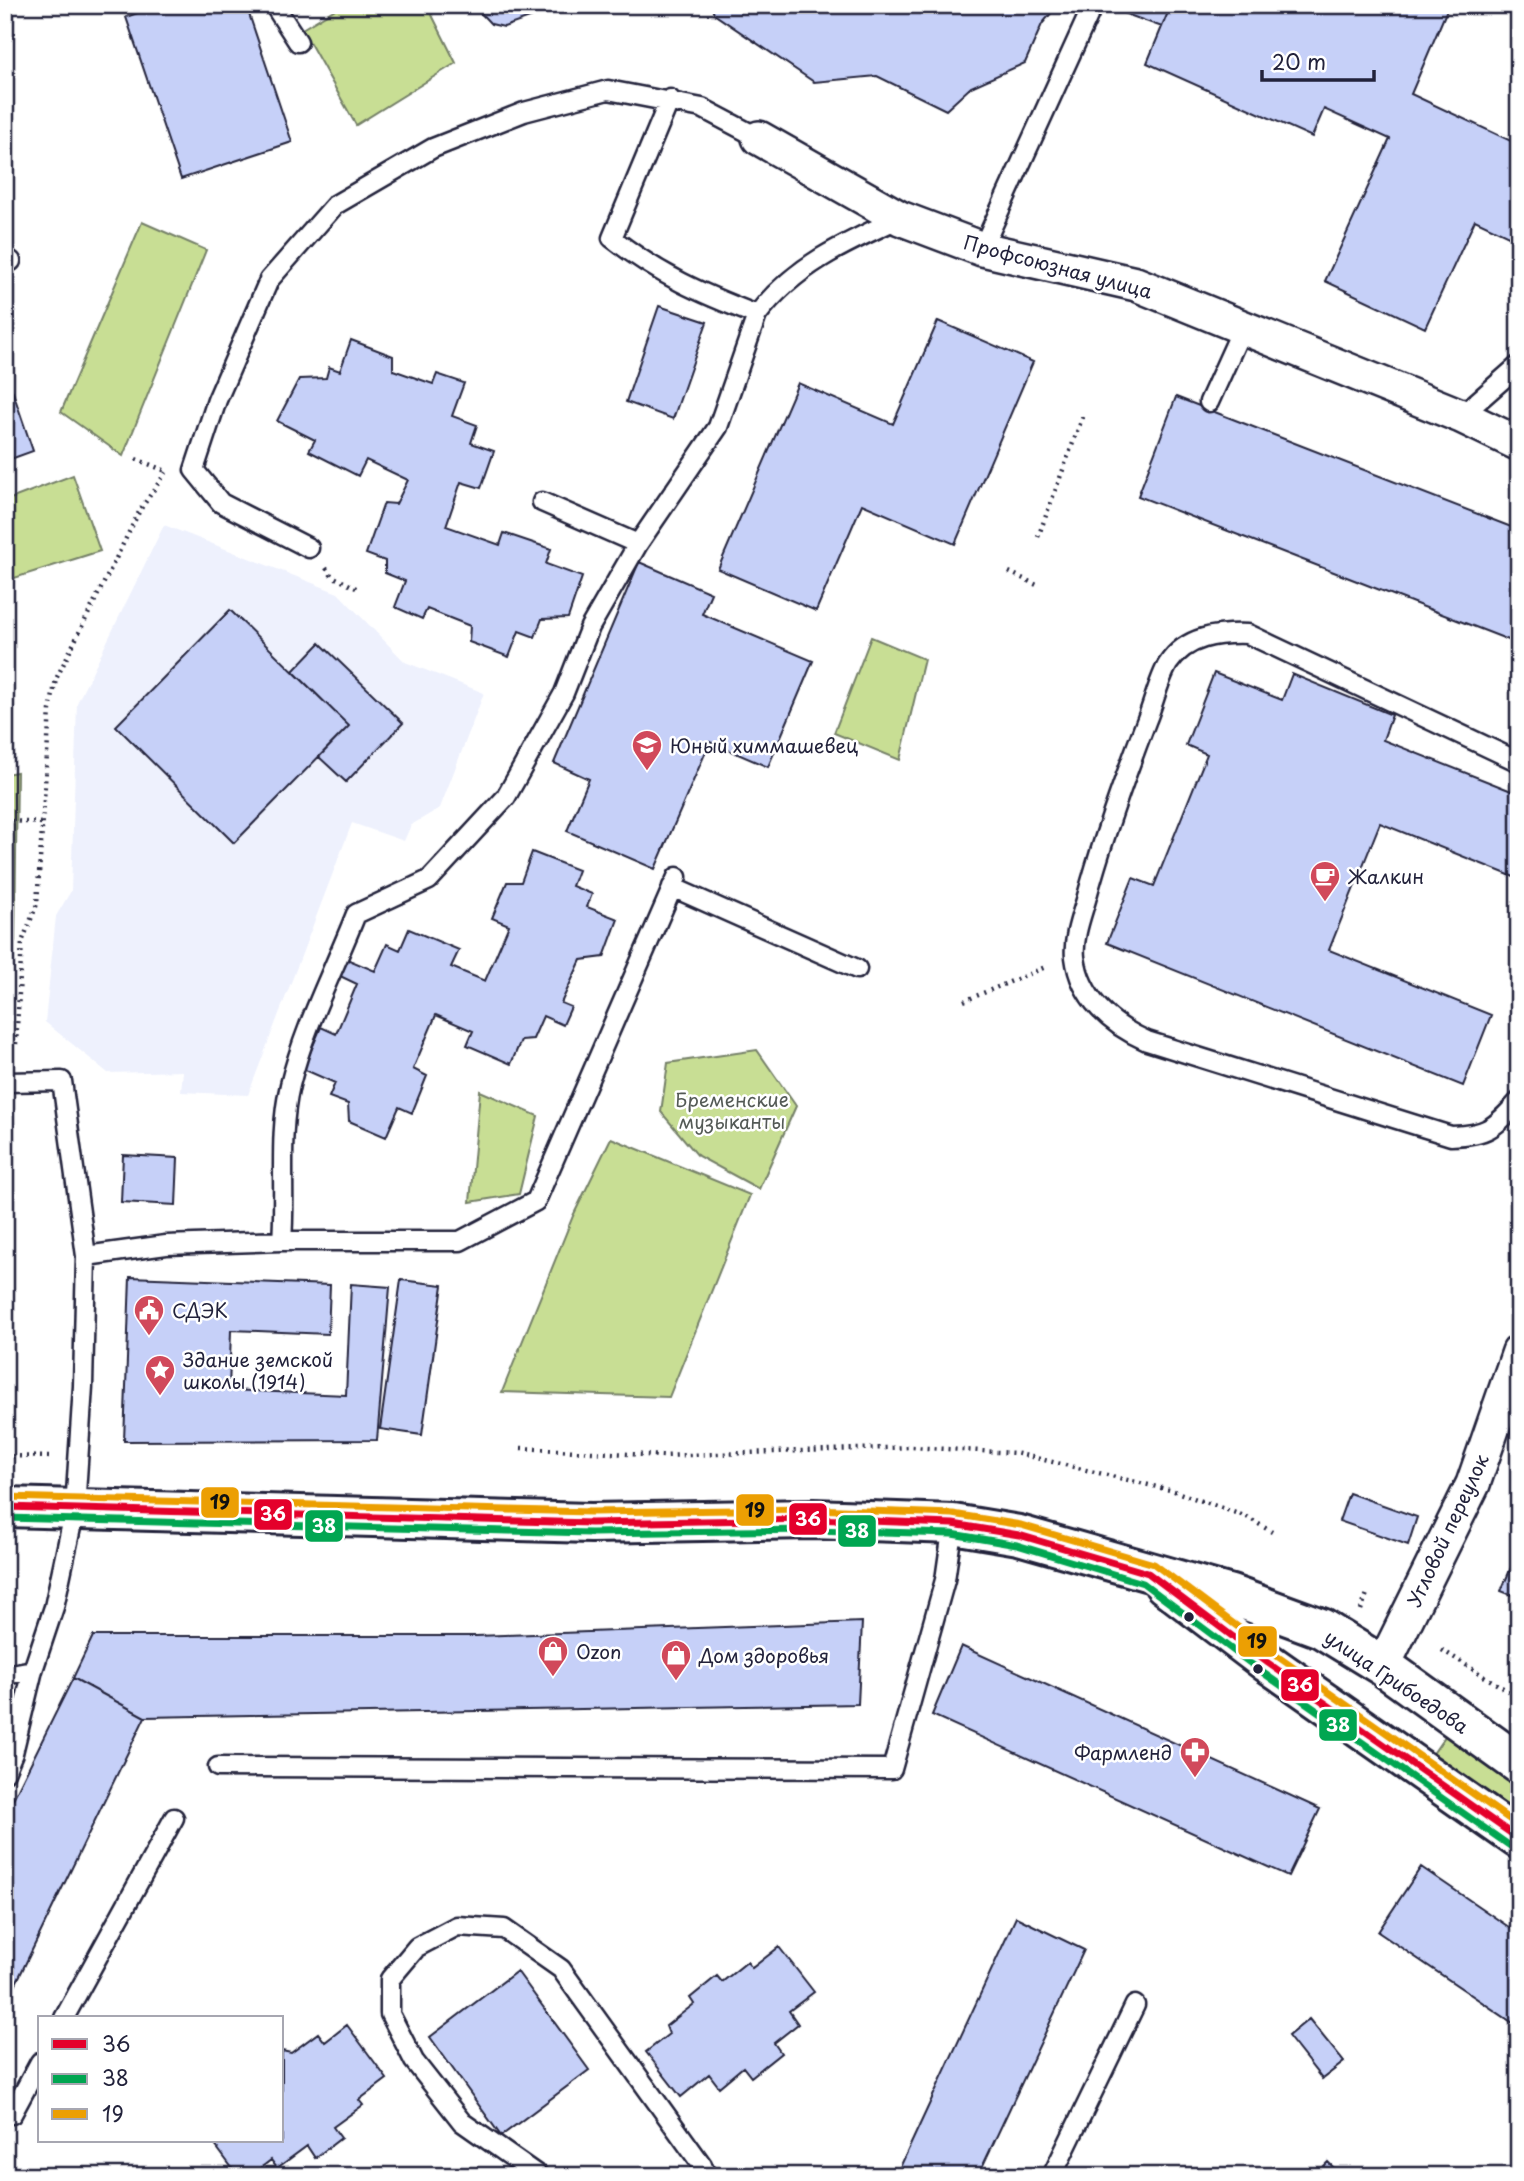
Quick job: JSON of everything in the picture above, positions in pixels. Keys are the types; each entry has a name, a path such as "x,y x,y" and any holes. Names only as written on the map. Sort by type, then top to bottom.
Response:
{"main road":[{"name":"улица Грибоедова","path":"5,1507 590,1523 813,1518 953,1524 1018,1535 1231,1595 1321,1628 1383,1666 1519,1764"},
{"name":"улица Грибоедова","path":"1148,1573 1268,1663 1519,1839"}],"street":[{"name":"Профсоюзная улица","path":"759,138 900,218 982,249 1136,284 1461,416 1519,444"},
{"name":"Угловой переулок","path":"1383,1666 1473,1484 1519,1352"}],"lane":[{"path":"274,5 298,42"},
{"path":"982,249 1093,5"},
{"path":"309,548 221,503 194,470 217,400 269,280 335,205 433,148 524,112 608,90 670,99 702,108 759,138"},
{"path":"670,99 612,238 646,264 687,288 757,315"},
{"path":"282,1241 285,1196 284,1134 290,1085 356,914 429,880 506,797 564,693 590,627 638,544 718,427 757,315 776,290 826,253 900,218"},
{"path":"1209,402 1243,327"},
{"path":"1461,416 1519,366"},
{"path":"542,502 638,544"},
{"path":"1519,762 1248,634 1220,633 1198,638 1169,663 1106,825 1077,934 1075,955 1082,983 1096,1006 1122,1030 1147,1041 1451,1136 1479,1136 1500,1121 1519,1101"},
{"path":"86,1256 166,1245 282,1241 460,1241 536,1201 674,882 857,969"},
{"path":"5,1082 62,1081 86,1256 75,1509 54,1607 33,1670 13,1753 5,1772"},
{"path":"218,1767 892,1769 945,1580 953,1524"},
{"path":"5,1675 33,1670"},
{"path":"65,2016 174,1818"},
{"path":"540,2176 462,2122 414,2061 390,2014 390,1979 417,1947 457,1926 504,1929 561,1969 702,2165 706,2176"},
{"path":"1052,2176 1135,2005"},
{"path":"5,2111 12,2114 38,2066"}],"path":[{"path":"1038,537 1083,416"},
{"path":"136,459 166,471 194,470"},
{"path":"16,1045 22,943 37,904 50,710 56,679 140,510 166,471"},
{"path":"1009,572 1039,586"},
{"path":"332,576 360,590"},
{"path":"11,821 42,823"},
{"path":"964,1001 1075,955"},
{"path":"521,1448 678,1457 911,1447 1015,1453 1174,1491 1247,1517 1272,1532"},
{"path":"5,1456 78,1457"},
{"path":"1441,1650 1519,1698"}],"shaded area":[{"path":"164,525 338,593 405,662 484,693 440,808 411,825 404,841 352,823 248,1095 181,1092 183,1071 108,1073 45,1022 56,916 71,891 77,703"}],"green space":[{"path":"342,5 427,5 456,63 356,125 302,29"},
{"path":"142,222 206,250 123,456 61,412"},
{"path":"73,475 100,551 5,581 5,501"},
{"path":"871,637 924,659 900,760 834,733"},
{"path":"17,772 15,941 5,942 5,774"},
{"name":"Бременские музыканты","path":"757,1050 796,1106 759,1189 698,1156 661,1112 668,1063"},
{"path":"480,1091 538,1116 519,1194 470,1202"},
{"path":"611,1138 750,1195 669,1397 502,1392 573,1216"},
{"path":"1448,1732 1519,1780 1519,1825 1428,1761"}],"building":[{"path":"160,5 246,5 292,142 181,179 126,17"},
{"path":"473,5 567,5 504,27 491,24"},
{"path":"711,5 1058,5 1042,24 1025,63 971,87 946,110 877,76 814,82 714,14"},
{"path":"1101,5 1171,5 1162,27"},
{"path":"1171,5 1449,5 1411,94 1515,143 1519,134 1519,241 1475,220 1425,328 1325,281 1390,139 1324,109 1312,137 1147,63"},
{"path":"659,306 707,322 673,419 626,402"},
{"path":"938,321 1033,362 955,544 862,504 816,611 718,569 798,383 893,424"},
{"path":"351,340 393,356 393,370 433,384 437,374 464,383 452,416 477,425 471,443 494,451 481,488 461,482 446,526 500,545 504,533 551,549 546,564 582,577 568,618 542,619 535,637 519,631 509,657 469,642 470,626 427,609 422,619 395,607 405,581 385,573 385,561 366,554 384,503 396,504 408,480 366,460 358,476 309,451 315,440 277,421 299,379 326,378 329,367 340,371"},
{"path":"5,369 33,451 5,461"},
{"path":"1176,397 1519,530 1519,644 1138,496"},
{"path":"639,562 711,593 702,614 813,661 768,767 710,742 655,869 567,831 589,779 554,763"},
{"path":"230,610 349,726 234,843 116,726"},
{"path":"320,643 403,723 346,782 319,757 349,726 293,671"},
{"path":"1214,673 1282,700 1292,674 1392,715 1383,740 1519,794 1519,879 1380,823 1329,950 1491,1015 1463,1086 1107,943 1133,878 1154,886 1207,754 1186,745"},
{"path":"532,852 578,870 572,886 592,894 587,907 618,919 604,957 581,960 561,1003 571,1007 563,1025 543,1016 533,1039 521,1040 511,1064 467,1045 473,1031 436,1015 413,1069 427,1076 412,1113 399,1107 386,1137 349,1121 348,1104 329,1097 335,1083 303,1069 321,1027 336,1034 357,984 340,976 347,959 375,971 387,944 400,950 409,929 459,950 451,967 485,981 509,925 492,918 507,882 521,882"},
{"path":"123,1155 178,1158 176,1205 121,1202"},
{"path":"130,1277 330,1285 328,1334 231,1330 229,1390 346,1395 351,1284 390,1287 377,1440 124,1441"},
{"path":"401,1280 443,1285 422,1435 380,1429"},
{"path":"1349,1493 1417,1517 1408,1545 1339,1521"},
{"path":"1519,1549 1519,1598 1501,1591"},
{"path":"862,1622 858,1704 145,1717 73,1678 93,1636 476,1636"},
{"path":"961,1646 1320,1809 1288,1876 932,1715"},
{"path":"73,1678 145,1717 5,2006 5,1815"},
{"path":"1421,1867 1519,1934 1519,2027 1378,1932"},
{"path":"1016,1917 1084,1950 978,2176 896,2176"},
{"path":"779,1947 814,1992 789,2011 798,2024 774,2043 781,2053 751,2077 743,2067 719,2087 709,2074 681,2097 646,2052 669,2034 666,2026 694,2004 690,1998 717,1976 722,1982 747,1962 752,1968"},
{"path":"517,1971 589,2070 501,2136 430,2037"},
{"path":"1309,2019 1344,2062 1322,2079 1288,2036"},
{"path":"347,2025 387,2079 359,2100 363,2105 333,2127 341,2138 315,2158 307,2146 277,2168 271,2160 250,2176 238,2176 213,2142 284,2142 284,2051 291,2053 318,2033 325,2042"},
{"path":"1328,2162 1342,2176 1314,2176"}],"transit line":[{"name":"19","path":"5,1497 591,1512 813,1509 953,1514 1021,1525 1154,1564 1274,1654 1519,1826"},
{"name":"36","path":"5,1507 591,1523 813,1519 953,1524 1019,1535 1148,1573 1268,1663 1519,1839"},
{"name":"38","path":"5,1518 591,1533 813,1530 952,1534 1017,1545 1143,1583 1262,1672 1513,1848"}],"place":[{"name":"Юный химмашевец","path":"647,772"},
{"name":"Жалкин","path":"1325,903"},
{"name":"СДЭК","path":"149,1337"},
{"name":"Здание земской школы (1914)","path":"160,1397"},
{"name":"Ozon","path":"553,1678"},
{"name":"Дом здоровья","path":"676,1682"},
{"name":"Фармленд","path":"1195,1779"}]}
